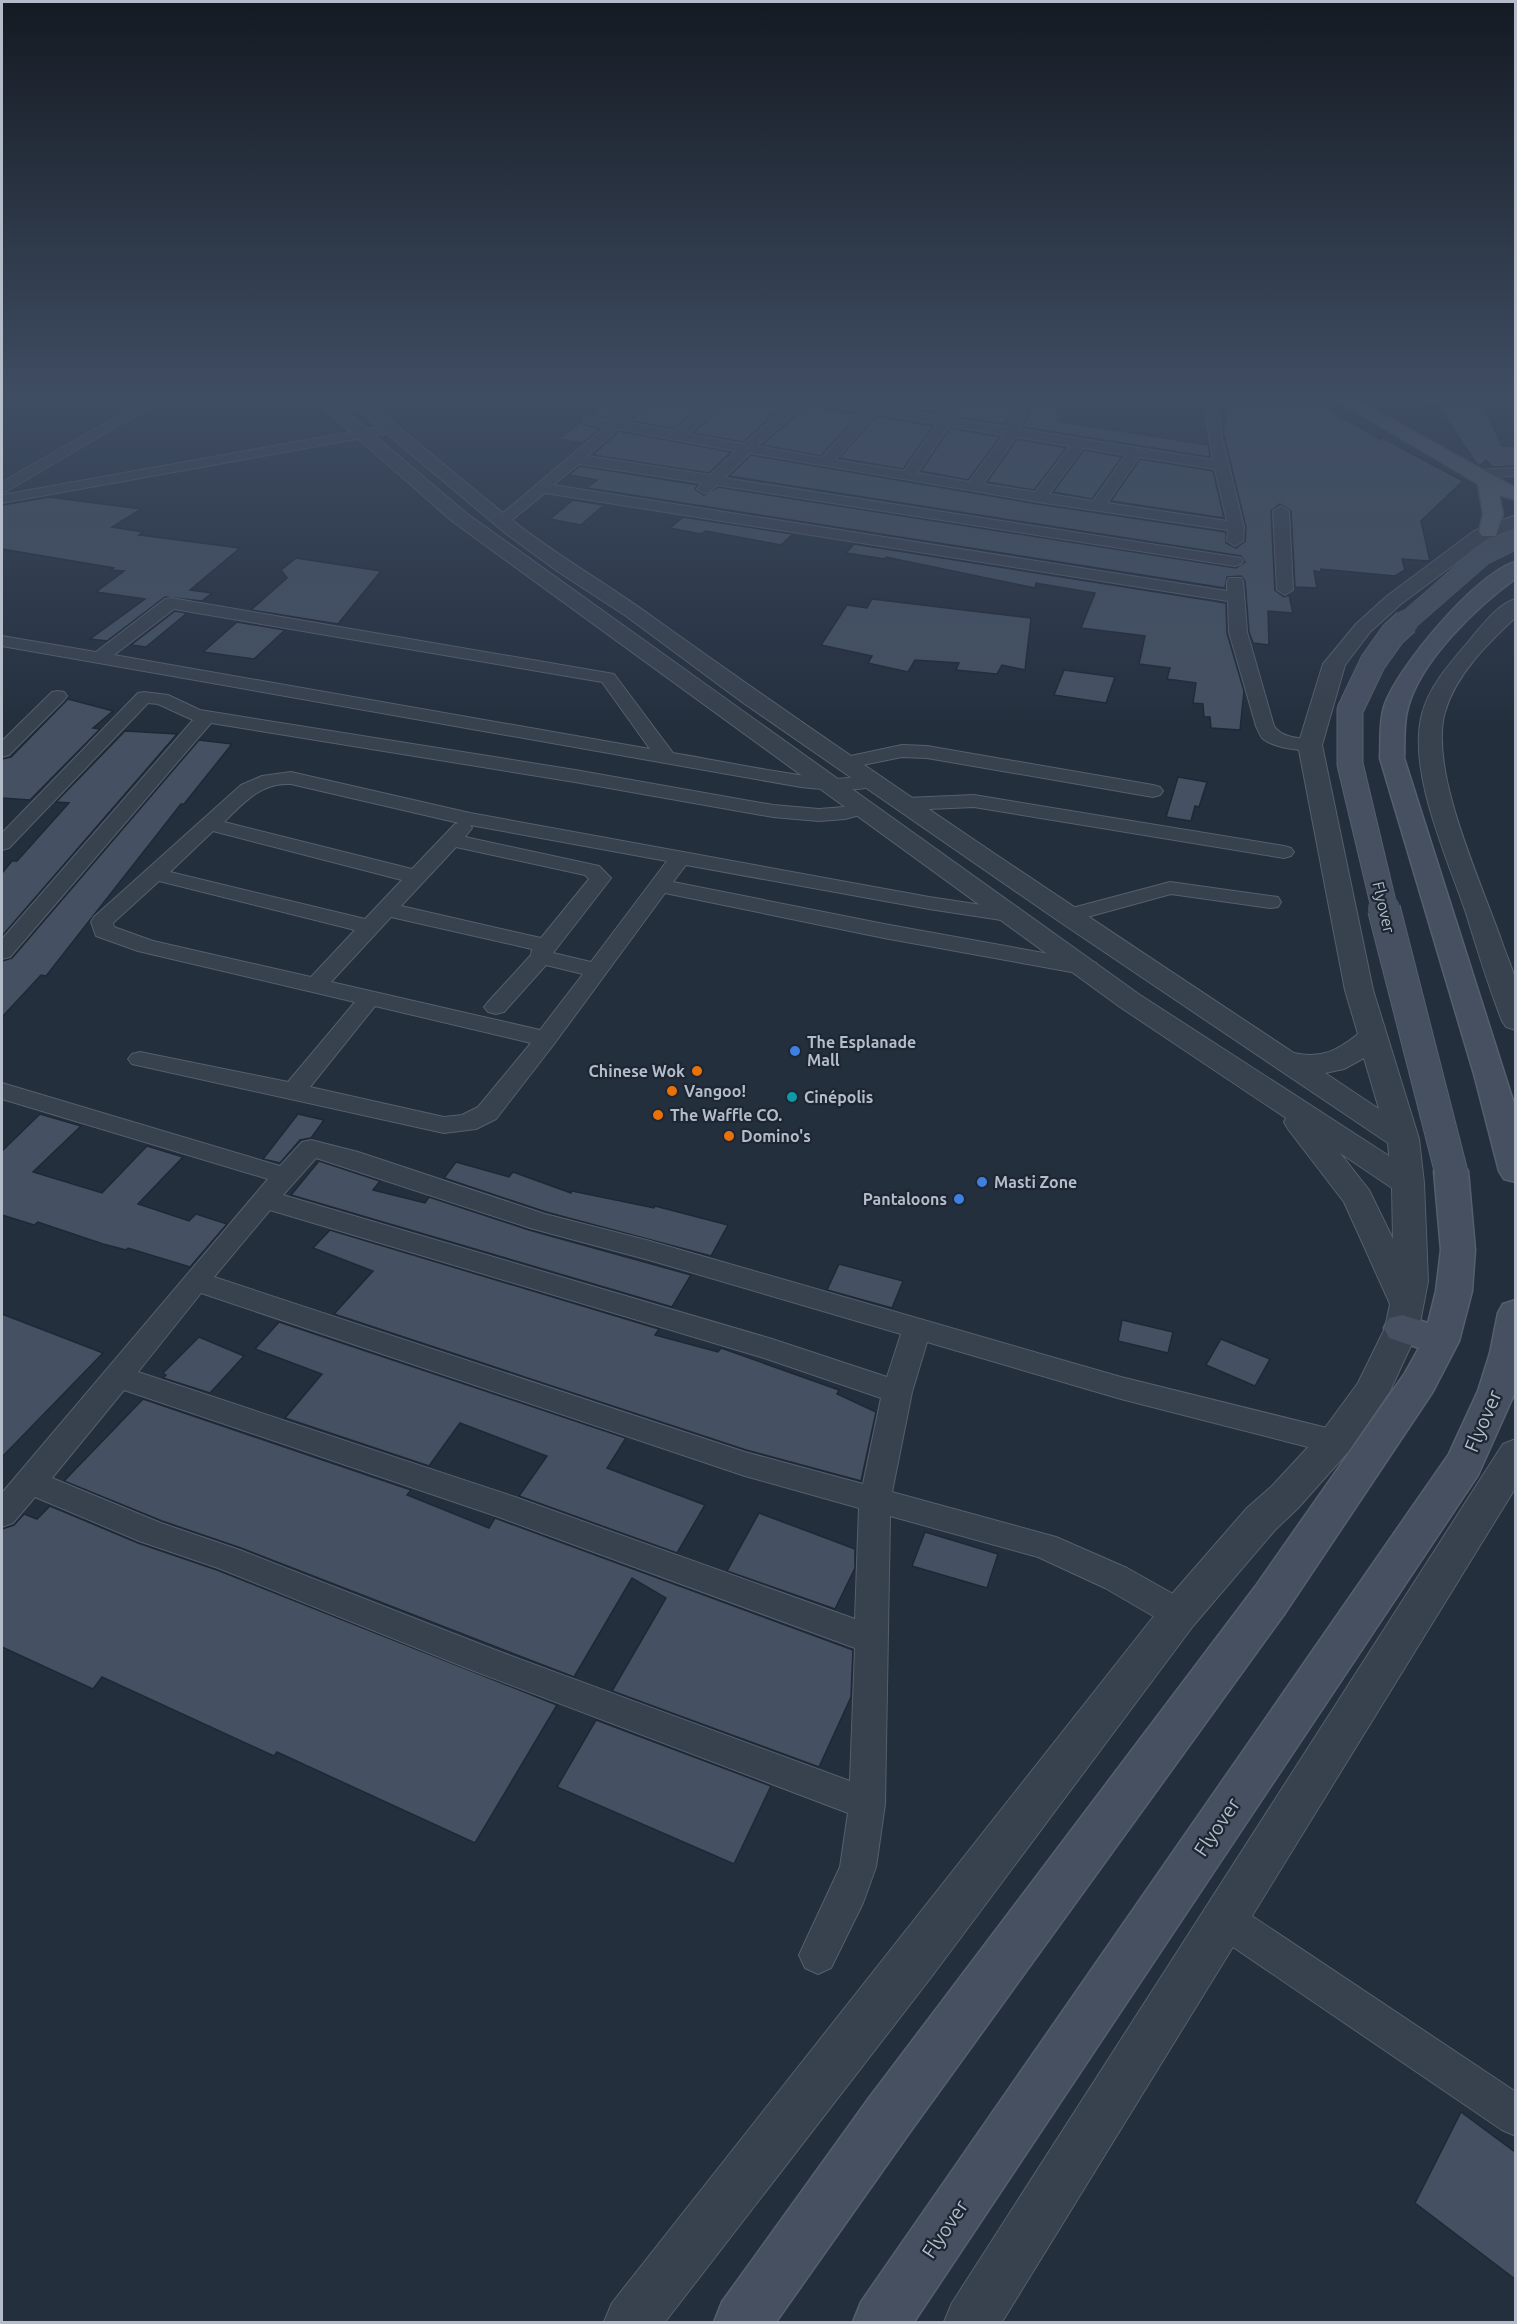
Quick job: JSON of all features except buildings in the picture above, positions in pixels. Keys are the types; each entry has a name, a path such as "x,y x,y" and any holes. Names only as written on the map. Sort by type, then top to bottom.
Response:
{"main road":[{"path":"1485,534 1496,505"},
{"name":"Flyover","path":"742,2322 888,2117 1270,1600 1419,1383 1417,1324 1454,1291 1458,1250 1451,1171 1405,996 1350,764 1350,710 1373,662 1393,634 1483,555 1515,539"},
{"path":"1515,568 1487,590 1420,661 1396,706 1392,758 1490,1074 1515,1171"},
{"name":"Flyover","path":"881,2322 1464,1464 1488,1415 1502,1373 1515,1313"}],"street":[{"path":"445,505 459,518 840,773"},
{"path":"483,505 750,697 840,773 864,808 1008,915 1088,968 1131,1001 1408,1183"},
{"path":"502,521 521,505"},
{"path":"651,505 1236,597"},
{"path":"680,510 685,505"},
{"path":"873,505 1235,561"},
{"path":"914,547 950,505"},
{"path":"1093,505 1236,527"},
{"path":"1231,505 1236,527 1238,632 1265,726 1270,735 1284,741 1310,745"},
{"path":"1281,511 1285,590"},
{"path":"631,2322 915,1959 1179,1614 1261,1519 1285,1497 1335,1442 1417,1324 1411,1281 1408,1183 1403,1139 1359,990 1310,745 1334,664 1356,637 1395,600 1485,534 1515,521"},
{"path":"1485,534 1515,549"},
{"path":"99,658 171,603 608,678 666,757"},
{"path":"1515,605 1477,644 1442,693 1433,712 1430,733 1430,758 1453,837 1515,1021"},
{"path":"2,641 666,757 840,773 873,781 1069,916 1403,1139"},
{"path":"2,660 48,649"},
{"path":"2,751 58,696"},
{"path":"2,844 144,697 162,699 184,711 206,717 567,774 773,811 819,815 844,813 864,808"},
{"path":"2,952 206,717"},
{"path":"840,773 902,751 927,752 1153,791"},
{"path":"546,1039 146,946 104,932 102,922 248,789 259,782 280,778 291,778 470,819 929,903 1008,915"},
{"path":"906,804 974,801 1284,852"},
{"path":"316,985 470,819"},
{"path":"209,824 417,877"},
{"path":"451,840 592,870 601,878 496,1007"},
{"path":"140,1059 444,1125 467,1122 487,1113 546,1039 681,856"},
{"path":"154,874 369,927"},
{"path":"658,885 884,931 1088,968"},
{"path":"1069,916 1170,888 1270,902"},
{"path":"386,909 544,950"},
{"path":"2,918 28,922"},
{"path":"544,950 544,957 596,970"},
{"path":"294,1091 370,998"},
{"path":"1280,1058 1306,1066 1323,1066 1341,1061 1373,1036"},
{"path":"2,1091 286,1176"},
{"path":"1272,1093 1303,1126 1358,1198 1417,1324"},
{"path":"2,1514 264,1199 311,1148 349,1158 538,1222 650,1251 1121,1388 1335,1442"},
{"path":"264,1199 772,1350 897,1392"},
{"path":"195,1281 745,1464 1045,1546 1116,1578 1179,1614"},
{"path":"818,1955 850,1890 858,1868 867,1803 875,1501 897,1392 917,1328"},
{"path":"118,1377 504,1506 873,1640"},
{"path":"971,2322 1515,1454"},
{"path":"30,1482 150,1532 229,1559 486,1661 867,1803"},
{"path":"1224,1919 1515,2116"}],"place":[{"name":"The Esplanade Mall","path":"795,1051"},
{"name":"Chinese Wok","path":"697,1071"},
{"name":"Vangoo!","path":"672,1091"},
{"name":"Cinépolis","path":"792,1097"},
{"name":"The Waffle CO.","path":"658,1115"},
{"name":"Domino's","path":"729,1136"},
{"name":"Masti Zone","path":"982,1182"},
{"name":"Pantaloons","path":"959,1199"}]}
